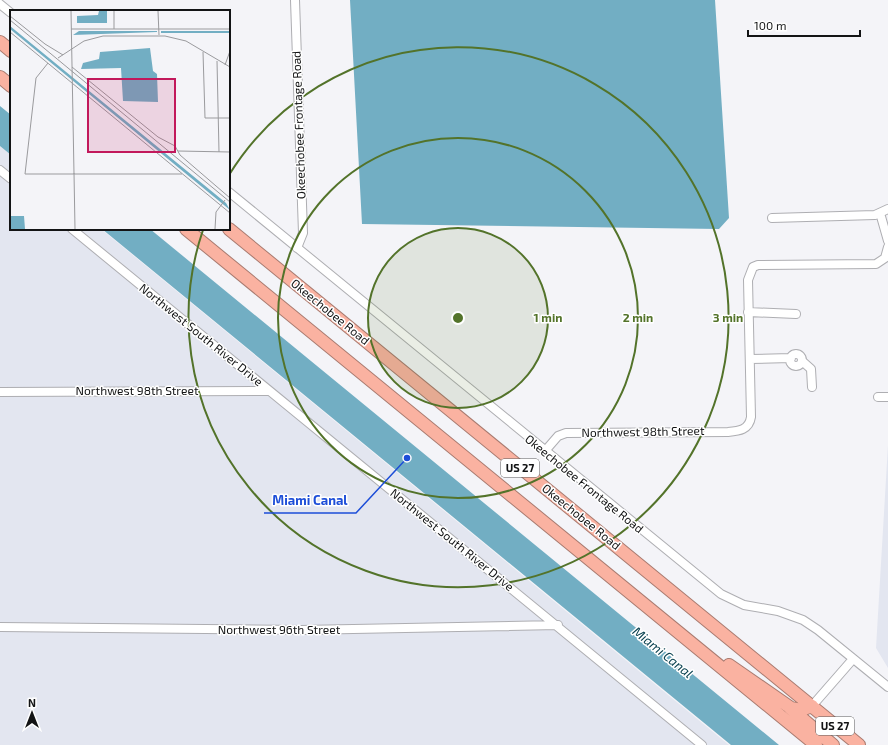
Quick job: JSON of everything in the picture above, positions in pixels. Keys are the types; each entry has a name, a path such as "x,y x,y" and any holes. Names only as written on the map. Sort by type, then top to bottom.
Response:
{"highway":[{"path":"0,42 10,50"},
{"path":"0,77 10,85"},
{"name":"US 27","path":"187,230 665,620 818,740"},
{"name":"Okeechobee Road","path":"229,230 859,745"},
{"path":"665,620 786,705 795,709 812,706 812,722 818,740"},
{"path":"786,705 818,740 832,745"}],"street":[{"name":"Okeechobee Frontage Road","path":"295,0 303,233 298,248"},
{"path":"0,4 10,12"},
{"path":"0,170 10,178"},
{"name":"Okeechobee Frontage Road","path":"230,193 721,594 744,605 778,611 803,620 888,687"},
{"path":"772,218 875,215 888,209"},
{"path":"880,213 888,241"},
{"name":"Northwest South River Drive","path":"73,230 702,745"},
{"path":"812,387 812,372 809,366 802,361 801,356 797,354 791,358 750,359 748,280 753,267 758,265 876,264 885,258 888,246"},
{"path":"748,312 796,314"},
{"name":"Northwest 98th Street","path":"545,451 557,438 566,433 728,432 747,427 751,418 750,359"},
{"name":"Northwest 98th Street","path":"3,392 268,391"},
{"path":"878,397 888,397"},
{"name":"Northwest 96th Street","path":"0,628 301,630 558,626"},
{"path":"812,706 853,659"}],"shaded area":[{"path":"0,146 10,154 10,230 102,230 729,745 0,745"},
{"path":"888,445 888,668 876,648"}],"water":[{"path":"350,0 715,0 729,218 719,229 362,224"},
{"path":"0,106 10,114 10,154 0,146"},
{"path":"103,230 151,230 779,745 731,745"}],"place":[{"name":"Miami Canal","path":"407,458"}]}
